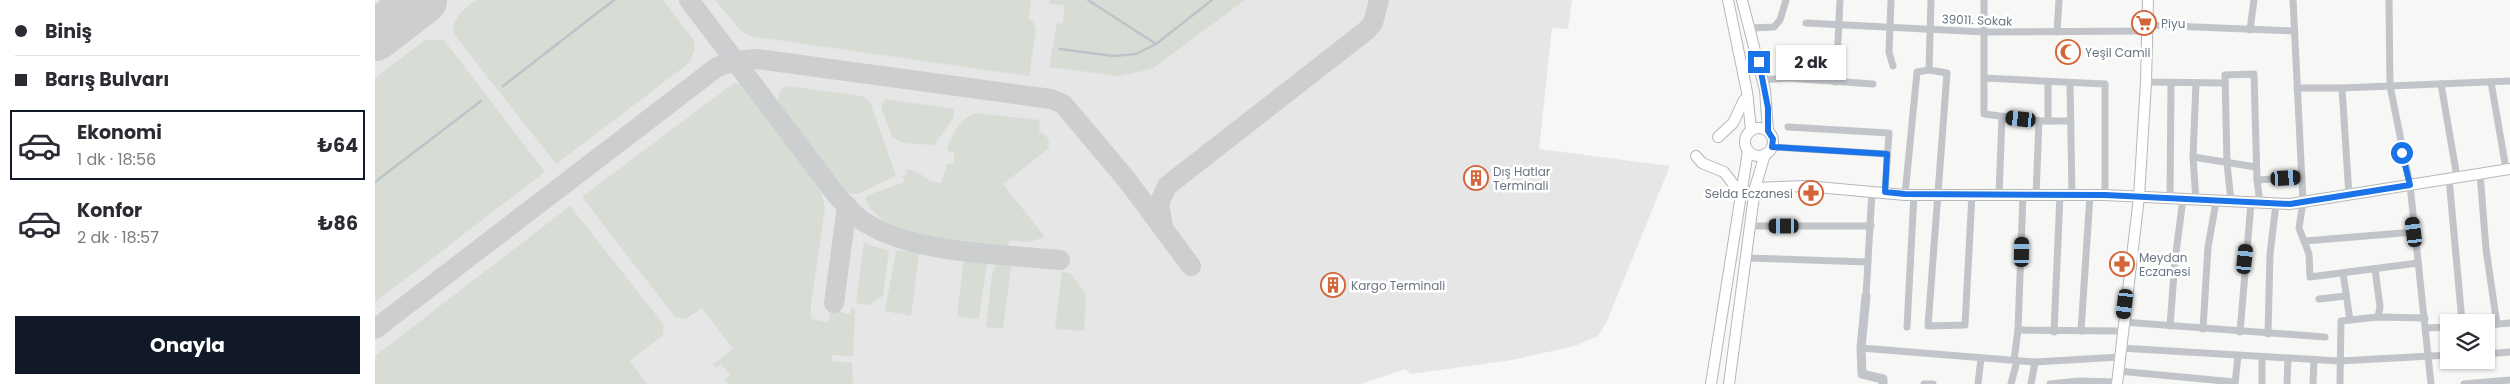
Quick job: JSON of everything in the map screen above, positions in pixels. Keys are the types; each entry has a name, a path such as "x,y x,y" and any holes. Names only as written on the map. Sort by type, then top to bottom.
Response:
{"main road":[{"path":"1711,384 1748,151 1745,139 1751,130 1748,98 1728,0"},
{"path":"1729,384 1755,188 1773,139 1768,131 1768,108 1763,80 1742,0"},
{"path":"2117,379 2139,197 2146,82 2148,0"},
{"path":"1718,137 1733,123 1744,100 1748,98"},
{"path":"1751,130 1760,128 1768,131"},
{"path":"1748,151 1756,156 1769,151"},
{"path":"1696,156 1702,163 1724,172 1740,193"},
{"path":"1755,188 1806,186 1909,194 2105,195 2276,204 2349,196 2508,169"}],"street":[{"path":"1750,28 1774,27 1780,20 1786,0"},
{"path":"1836,82 1840,0"},
{"path":"1891,0 1889,52 1893,66"},
{"path":"1929,70 1931,0"},
{"path":"1984,0 1984,114 2039,121 2071,121"},
{"path":"2057,32 2059,0"},
{"path":"2250,30 2255,0"},
{"path":"2293,0 2303,202 2299,228 2309,254 2310,277 2418,263"},
{"path":"2389,0 2390,86 2410,185 2431,384"},
{"name":"39011. Sokak","path":"1806,23 1984,32 2057,32 2147,28 2294,31"},
{"path":"1907,327 1909,194 1917,72 1929,70 1947,72 1928,326 1965,325 1972,194"},
{"path":"2231,202 2227,163 2225,75 2254,74 2257,180 2240,332"},
{"path":"1763,80 1787,78 1873,84"},
{"path":"1984,78 2105,84 2105,195"},
{"path":"2297,88 2510,81"},
{"path":"2048,82 2048,121"},
{"path":"2146,82 2225,82"},
{"path":"2491,82 2508,169"},
{"path":"2071,83 2072,195"},
{"path":"2170,199 2171,83"},
{"path":"2196,83 2193,157 2196,201"},
{"path":"2441,84 2453,178 2462,314"},
{"path":"2342,88 2349,196"},
{"path":"1999,195 2002,117"},
{"path":"2036,195 2039,121"},
{"path":"1788,126 1889,134 1885,192"},
{"path":"1769,151 1887,154"},
{"path":"2193,157 2256,167"},
{"path":"2480,173 2486,249 2497,324 2510,323"},
{"path":"2257,180 2301,177"},
{"path":"1872,190 1871,226 1861,348 1862,374 1883,379 1883,384"},
{"path":"2011,384 2016,360 2018,330 2023,195"},
{"path":"2054,332 2060,195"},
{"path":"2081,331 2090,195"},
{"path":"2170,326 2175,260 2183,200"},
{"path":"2203,329 2208,247 2215,202"},
{"path":"2268,334 2270,254 2276,204"},
{"path":"1749,226 1871,226"},
{"path":"2305,241 2414,232"},
{"path":"1746,258 1868,262"},
{"path":"2375,269 2381,307 2378,317"},
{"path":"2343,273 2350,320"},
{"path":"2319,299 2346,296"},
{"path":"2340,384 2341,320 2378,317 2425,318"},
{"path":"2018,330 2054,332 2122,326 2170,326 2325,337"},
{"path":"2426,328 2440,327"},
{"path":"1861,348 2035,362 2120,352 2339,361 2440,356"},
{"path":"2495,353 2510,352"},
{"path":"2050,384 2117,379 2235,383 2238,356"},
{"path":"1978,384 1981,358"},
{"path":"2262,358 2262,384"},
{"path":"2287,384 2288,359"},
{"path":"2313,384 2314,360"},
{"path":"2031,384 2035,362"},
{"path":"2464,384 2510,380"},
{"path":"1924,384 1933,384"}],"shaded area":[{"path":"375,0 1572,0 1568,29 1552,28 1539,149 1670,166 1607,321 1598,336 1575,346 1512,360 1411,374 1405,369 1361,384 375,384"},
{"path":"476,0 663,0 693,39 695,49 689,63 556,164 453,33 457,18 463,10"},
{"path":"715,0 1031,0 1028,19 1033,22 1036,29 1029,76 750,36 741,31"},
{"path":"1049,0 1245,0 1152,69 1119,76 1049,67 1057,23 1063,24 1065,5 1049,4"},
{"path":"425,40 444,40 545,172 375,302 375,78"},
{"path":"734,83 740,84 815,183 819,184 825,208 811,304 811,319 828,322 831,310 850,314 851,308 855,309 853,356 832,355 832,361 852,363 853,384 728,384 725,380 730,375 721,364 716,368 713,364 733,349 702,308 685,319 675,317 582,197"},
{"path":"786,86 862,96 870,102 896,176 858,194 848,193 778,102 779,92"},
{"path":"885,99 954,109 954,117 934,145 904,143 892,137 881,106"},
{"path":"975,113 1040,120 1039,131 1048,138 1048,149 1003,184 1045,237 1029,242 1009,240 1007,250 928,238 888,223 874,212 865,198 878,191 905,182 903,176 907,175 905,170 909,169 916,171 932,182 941,184 947,164 954,163 954,152 947,151 951,139 961,123"},
{"path":"570,206 664,325 663,335 630,361 647,384 375,384 375,356"},
{"path":"864,242 871,246 889,250 883,295 869,305 856,303"},
{"path":"898,250 919,253 911,316 885,311 896,252"},
{"path":"964,259 987,263 979,319 957,316"},
{"path":"996,265 1011,266 1003,329 986,327 992,275"},
{"path":"1062,272 1070,273 1086,294 1084,331 1055,329"}],"waterway":[{"path":"503,86 614,0"},
{"path":"1060,49 1113,56 1136,54 1156,44 1088,0"},
{"path":"1156,44 1212,0"},
{"path":"375,182 481,101"}],"taxiway":[{"path":"689,0 838,197 862,221 886,233 934,247 986,254 1060,260"},
{"path":"1163,227 1159,204 1167,186 1367,30 1373,23 1379,0"},
{"path":"375,329 717,67 735,61 757,59 1051,99 1063,104 1127,180 1191,266"},
{"path":"834,303 847,206"}],"runway":[{"path":"375,36 422,0"}],"place":[{"name":"Piyu","path":"2144,23"},
{"name":"Yeşil Camii","path":"2068,52"},
{"name":"Dış Hatlar Terminali","path":"1476,178"},
{"name":"Selda Eczanesi","path":"1811,193"},
{"name":"Meydan Eczanesi","path":"2122,264"},
{"name":"Kargo Terminali","path":"1333,285"}],"route":[{"path":"1759,62 1768,108 1768,131 1773,139 1772,147 1887,154 1885,192 1905,194 2105,195 2215,202 2290,204 2410,185 2402,153"}]}
